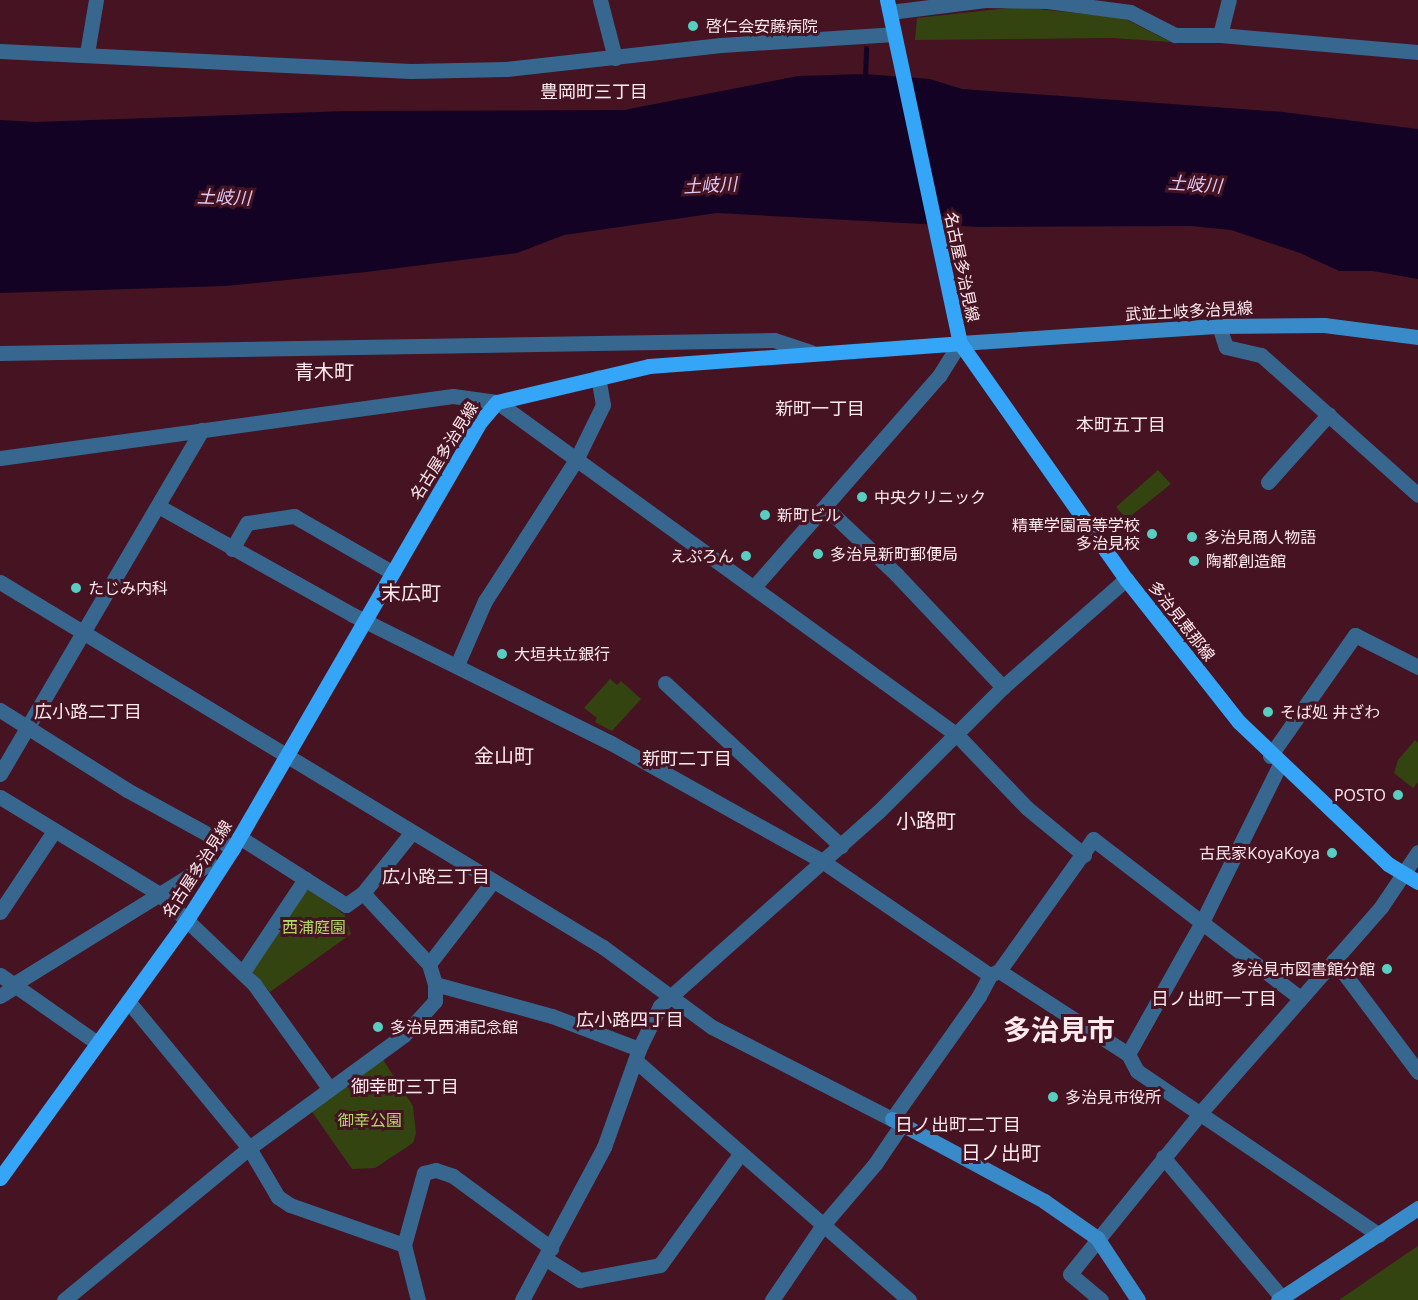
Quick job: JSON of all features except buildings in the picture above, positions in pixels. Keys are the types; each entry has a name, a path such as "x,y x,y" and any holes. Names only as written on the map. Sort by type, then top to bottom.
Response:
{"main road":[{"name":"名古屋多治見線","path":"0,1178 186,921 236,842 480,422 497,402 598,377 666,364 960,343 889,6"},
{"name":"多治見恵那線","path":"960,343 1126,579 1239,722 1275,760 1411,879"}],"street":[{"path":"87,52 96,0"},
{"path":"600,0 615,58"},
{"path":"889,6 985,0 1047,1 1130,12 1175,35 1220,35 1418,52"},
{"path":"1220,35 1229,0"},
{"path":"0,51 87,52 411,71 506,69 739,43 894,34"},
{"name":"武並土岐多治見線","path":"960,343 1219,326 1324,325 1418,336"},
{"path":"1219,326 1226,347 1262,355 1418,495"},
{"path":"0,353 774,340 811,352"},
{"path":"754,587 939,376 960,343"},
{"path":"457,665 485,601 577,458 603,405 598,377"},
{"path":"0,458 453,396 497,402 957,735 1027,808 1084,855"},
{"path":"1268,482 1329,414"},
{"path":"0,774 85,633 201,429"},
{"path":"158,506 232,549 366,620 611,743 822,861 994,973 1128,1054 1137,1071 1379,1235"},
{"path":"825,507 896,574 1003,687"},
{"path":"232,549 247,523 294,516 393,573"},
{"path":"522,1300 604,1147 637,1055 656,1014 670,997 841,846 957,735 1003,687 1126,579"},
{"path":"0,582 603,947 712,1027 897,1121 1044,1201 1097,1238 1138,1300"},
{"path":"1128,1054 1202,924 1275,760 1354,635 1418,667"},
{"path":"665,683 841,846"},
{"path":"0,710 27,730 305,879 346,905 363,893 412,832"},
{"path":"0,797 158,893 243,972 329,1088"},
{"path":"0,912 54,831"},
{"path":"772,1300 823,1225 875,1164 897,1121 994,973 1094,839 1300,998"},
{"path":"1101,1300 1070,1274 1200,1112 1334,960 1411,879 1418,852"},
{"path":"0,996 158,893 210,862"},
{"path":"243,972 305,879"},
{"path":"429,964 493,880"},
{"path":"64,1300 249,1148 404,1035 435,1001 435,984 429,964 363,893"},
{"path":"1334,960 1418,1072"},
{"path":"0,975 97,1043"},
{"path":"435,984 552,1016 637,1055 740,1154 909,1300"},
{"path":"128,1000 249,1148 278,1197 290,1205 404,1245"},
{"path":"418,1300 404,1245 424,1173 436,1170 453,1176 580,1280 660,1265 740,1154"},
{"path":"1163,1157 1280,1299 1418,1208"}],"green space":[{"path":"1019,7 1123,18 1171,42 1112,38 915,40 917,18"},
{"path":"1158,470 1171,484 1122,523 1124,516 1116,507"},
{"path":"610,679 617,685 621,681 641,699 612,731 595,722 597,718 584,708"},
{"path":"1415,740 1418,743 1418,782 1413,788 1394,773 1398,760"},
{"name":"西浦庭園","path":"307,887 345,915 351,934 270,992 252,971"},
{"name":"御幸公園","path":"382,1058 413,1106 416,1133 413,1143 375,1168 352,1169 310,1109"},
{"path":"1418,1246 1418,1300 1339,1300 1406,1254"}],"water":[{"name":"土岐川","path":"866,74 930,79 962,89 1283,112 1418,129 1418,279 1373,271 1339,271 1300,253 1231,230 1191,226 979,227 717,213 564,235 517,253 366,272 226,286 0,293 0,120 35,122 348,111 624,110 798,76"}],"waterway":[{"path":"865,79 866,48"}],"place":[{"name":"啓仁会安藤病院","path":"693,26"},
{"name":"中央クリニック","path":"862,497"},
{"name":"新町ビル","path":"765,515"},
{"name":"精華学園高等学校 多治見校","path":"1152,534"},
{"name":"多治見商人物語","path":"1192,537"},
{"name":"多治見新町郵便局","path":"818,554"},
{"name":"えぷろん","path":"746,556"},
{"name":"陶都創造館","path":"1194,561"},
{"name":"たじみ内科","path":"76,588"},
{"name":"大垣共立銀行","path":"502,654"},
{"name":"そば処 井ざわ","path":"1268,712"},
{"name":"POSTO","path":"1398,795"},
{"name":"古民家KoyaKoya","path":"1332,853"},
{"name":"多治見市図書館分館","path":"1387,969"},
{"name":"多治見西浦記念館","path":"378,1027"},
{"name":"多治見市役所","path":"1053,1097"}],"district":[{"name":"豊岡町三丁目","path":"594,91"},
{"name":"青木町","path":"324,371"},
{"name":"新町一丁目","path":"820,408"},
{"name":"本町五丁目","path":"1121,424"},
{"name":"末広町","path":"411,592"},
{"name":"広小路二丁目","path":"88,711"},
{"name":"金山町","path":"504,755"},
{"name":"新町二丁目","path":"687,758"},
{"name":"小路町","path":"926,820"},
{"name":"広小路三丁目","path":"436,876"},
{"name":"日ノ出町一丁目","path":"1214,998"},
{"name":"広小路四丁目","path":"630,1019"},
{"name":"多治見市","path":"1059,1029"},
{"name":"御幸町三丁目","path":"405,1086"},
{"name":"日ノ出町二丁目","path":"958,1124"},
{"name":"日ノ出町","path":"1001,1152"}]}
